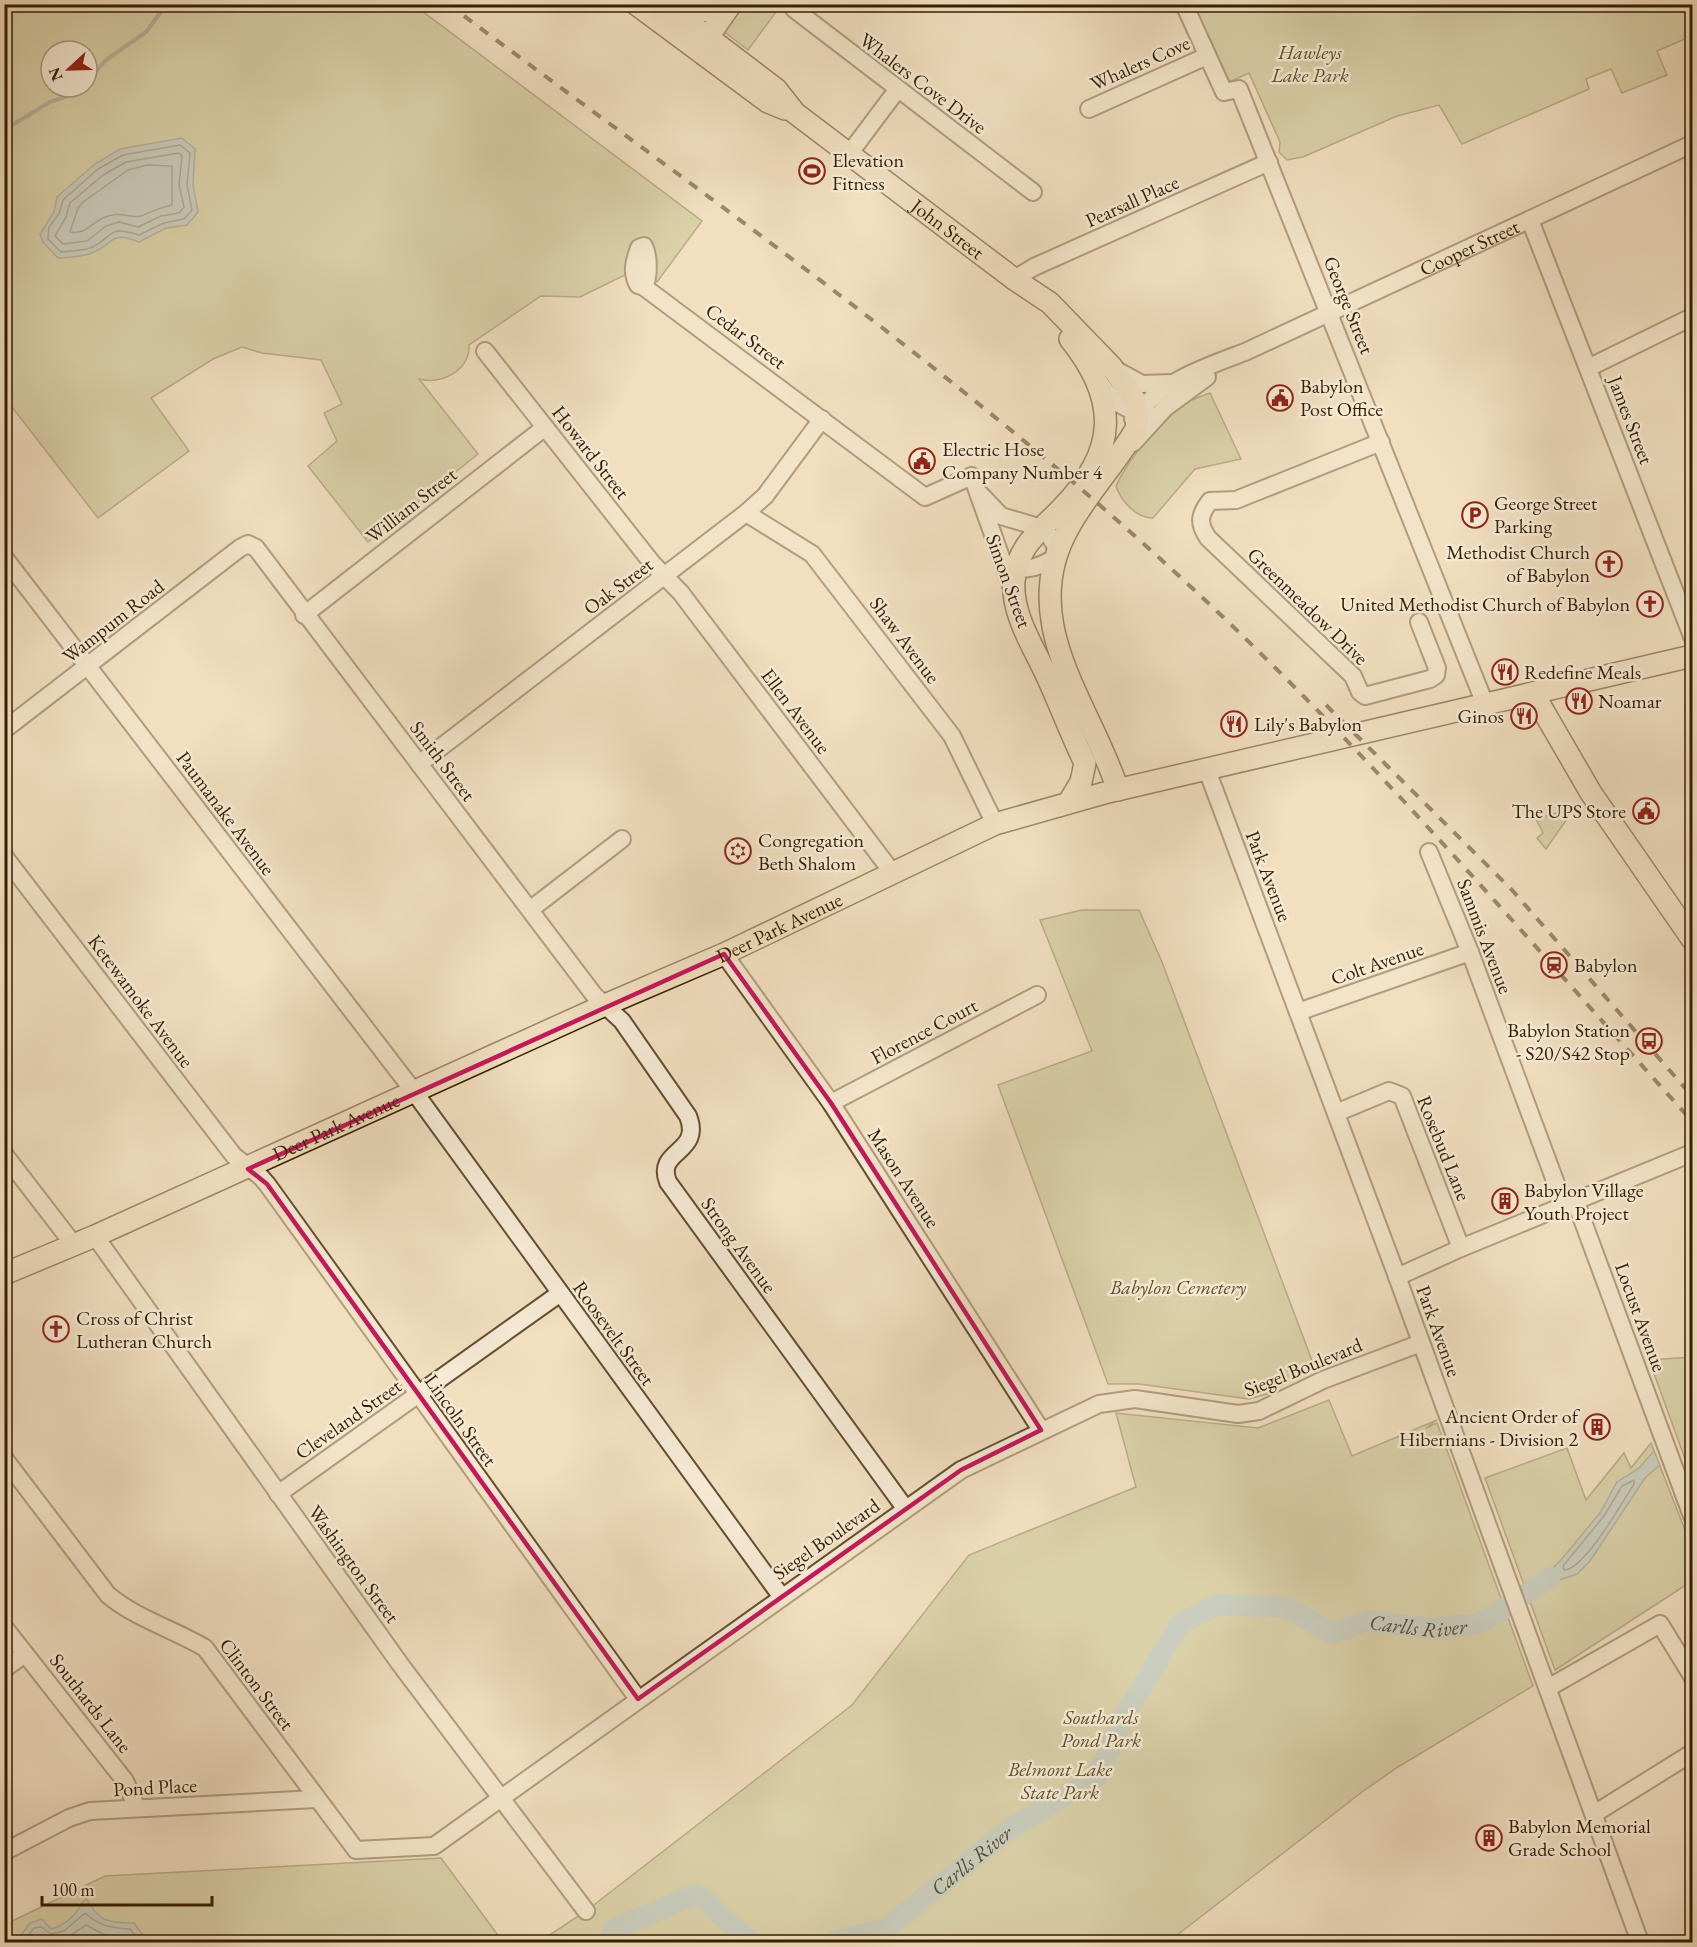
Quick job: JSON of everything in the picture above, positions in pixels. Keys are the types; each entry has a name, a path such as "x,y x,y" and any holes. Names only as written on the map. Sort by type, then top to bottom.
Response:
{"main road":[{"name":"John Street","path":"636,4 768,102 795,113"},
{"name":"John Street","path":"664,4 776,89 795,113 1014,279 1104,373 1132,395 1138,412"},
{"path":"673,4 701,12 713,11 730,4"},
{"path":"712,61 708,37 730,4"},
{"name":"John Street","path":"1092,470 1103,441 1106,424 1104,373"},
{"path":"1057,556 1069,527 1118,460 1136,429 1138,412"},
{"name":"Cooper Street","path":"1013,592 1010,565 1040,527 1062,508 1092,470"},
{"name":"Simon Street","path":"1057,556 1051,585 1051,624 1061,661 1113,791"},
{"name":"Simon Street","path":"1013,592 1022,622 1084,763 1081,782 1069,802"},
{"name":"Deer Park Avenue","path":"4,1274 248,1168 605,1005 724,954 995,824 1113,791 1692,656"},
{"name":"Simon Street","path":"1051,685 1069,709 1113,791"},
{"path":"1533,693 1591,793 1692,939"}],"street":[{"name":"Whalers Cove Drive","path":"797,4 794,9 1033,192"},
{"path":"1184,4 1207,56"},
{"name":"George Street","path":"1207,56 1224,92 1239,89 1485,704"},
{"name":"Whalers Cove","path":"1089,108 1207,56"},
{"path":"849,154 897,90"},
{"name":"Cooper Street","path":"1092,470 1138,412 1155,395 1173,383 1245,352 1692,144"},
{"name":"Pearsall Place","path":"1014,279 1034,267 1269,162"},
{"name":"James Street","path":"1530,219 1692,636"},
{"name":"Cedar Street","path":"644,287 822,419"},
{"path":"1588,368 1692,317"},
{"name":"Howard Street","path":"485,351 664,577"},
{"name":"Cooper Street","path":"1118,460 1165,408 1195,384 1245,352"},
{"name":"John Street","path":"1104,373 1142,384 1173,383"},
{"path":"1138,412 1165,408"},
{"name":"Simon Street","path":"822,419 925,497 972,476 980,494 981,508 1010,565"},
{"name":"Oak Street","path":"419,764 746,513 765,496 822,419"},
{"name":"William Street","path":"304,615 544,428"},
{"name":"Greenmeadow Drive","path":"1381,442 1236,500 1210,501 1200,517 1200,523 1208,538 1353,676 1360,692 1365,696 1430,679 1436,675 1437,668 1419,622"},
{"path":"980,494 1001,516 1010,521 1040,527 1051,536 1057,556 1032,568 1010,565"},
{"name":"Shaw Avenue","path":"746,513 812,554 952,736 995,824"},
{"name":"Smith Street","path":"248,544 256,548 304,615 531,909 594,995 605,1005"},
{"name":"Wampum Road","path":"4,730 248,544"},
{"name":"Paumanake Avenue","path":"4,557 415,1093"},
{"name":"Ellen Avenue","path":"664,577 681,593 892,872"},
{"name":"Park Avenue","path":"1207,770 1397,1277 1640,1942"},
{"path":"531,909 622,839"},
{"name":"Sammis Avenue","path":"1429,852 1570,1202"},
{"name":"Ketewamoke Avenue","path":"4,856 234,1156 248,1168"},
{"name":"Colt Avenue","path":"1298,1012 1470,952"},
{"name":"Mason Avenue","path":"724,954 831,1103 1041,1430"},
{"name":"Florence Court","path":"831,1103 1037,995"},
{"name":"Strong Avenue","path":"605,1005 622,1021 688,1116 692,1127 690,1139 683,1149 665,1164 664,1173 668,1182 905,1509"},
{"name":"Rosebud Lane","path":"1336,1113 1389,1091 1402,1096 1461,1248"},
{"name":"Roosevelt Street","path":"415,1093 559,1294 781,1596"},
{"path":"1397,1277 1570,1202 1692,1153"},
{"path":"4,1154 74,1245"},
{"name":"Lincoln Street","path":"248,1168 267,1184 638,1699"},
{"name":"Locust Avenue","path":"1570,1202 1692,1516"},
{"name":"Washington Street","path":"95,1236 278,1494 501,1800 586,1911"},
{"name":"Cleveland Street","path":"278,1494 559,1294"},
{"name":"Siegel Boulevard","path":"316,1798 356,1850 434,1846 501,1800 781,1596 961,1470 1099,1404 1135,1399 1238,1414 1259,1411 1323,1380 1421,1343"},
{"name":"Clinton Street","path":"4,1458 108,1595 127,1610 178,1632 205,1648 316,1798"},
{"path":"1548,1688 1660,1624 1692,1676"},
{"name":"Southards Lane","path":"4,1627 125,1781 137,1808"},
{"path":"4,1669 25,1654"},
{"path":"1594,1814 1692,1753"},
{"name":"Pond Place","path":"4,1852 69,1818 90,1812 316,1798"}],"highlighted area":[{"path":"724,954 831,1103 1041,1430 961,1470 638,1699 267,1184 248,1169"}],"green space":[{"path":"10,4 414,5 702,221 657,282 630,260 625,275 580,297 541,296 469,345 465,362 453,374 437,380 419,379 478,454 368,542 308,466 337,441 324,413 342,404 321,360 262,353 242,347 213,359 151,398 189,451 98,518 5,398 4,7"},
{"path":"737,5 781,5 748,50 722,30"},
{"name":"Hawleys Lake Park","path":"1190,5 1692,5 1692,36 1657,51 1667,75 1622,93 1611,69 1586,79 1589,89 1462,144 1439,105 1397,116 1303,157 1287,160 1279,152 1280,142 1249,73 1225,84"},
{"path":"1210,393 1241,459 1195,469 1153,518 1135,512 1125,503 1116,486 1129,463 1155,431 1175,412 1190,401"},
{"path":"1563,811 1568,814 1567,819 1546,849 1537,838 1543,833 1536,819"},
{"name":"Babylon Cemetery","path":"1082,910 1139,910 1162,962 1314,1366 1267,1394 1249,1399 1139,1384 1108,1384 998,1085 1092,1051 1040,920"},
{"path":"1692,1357 1692,1478 1649,1360"},
{"name":"Southards Pond Park","path":"1329,1400 1352,1456 1437,1420 1426,1428 1437,1423 1533,1686 1398,1767 1362,1792 1172,1939 1172,1942 539,1942 586,1911 852,1705 969,1555 1136,1487 1116,1413 1258,1428"},
{"path":"1651,1443 1692,1548 1692,1581 1555,1670 1485,1478 1567,1448 1586,1500 1624,1453 1631,1468"},
{"path":"441,1858 503,1942 5,1942 4,1925 105,1876"}],"water":[{"path":"182,138 195,149 193,185 198,212 187,225 166,228 139,242 122,237 117,238 92,253 75,257 58,258 43,242 40,234 54,212 57,197 95,164 120,149"},
{"path":"1654,1451 1660,1465 1645,1478 1590,1561 1577,1574 1557,1581 1530,1601 1524,1586 1549,1572 1561,1560 1600,1513 1617,1482 1638,1469"},
{"path":"86,1898 95,1912 105,1919 134,1923 148,1942 16,1942 30,1923 42,1919 51,1929 63,1924"}],"waterway":[{"path":"99,68 106,60 146,32 167,4"},
{"path":"4,130 59,99"},
{"name":"Carlls River","path":"833,1942 887,1928 1004,1833 1097,1776 1123,1718 1180,1624 1216,1605 1285,1607 1331,1633 1369,1621 1432,1629 1477,1624 1498,1613 1550,1577"},
{"name":"Carlls River","path":"609,1942 614,1929 697,1894 751,1942"}],"railway":[{"path":"448,4 728,211 912,351 1092,498 1178,575 1246,639 1378,773 1692,1121"},
{"path":"1326,705 1512,890 1692,1096"}],"place":[{"name":"Elevation Fitness","path":"812,171"},
{"name":"Babylon Post Office","path":"1280,398"},
{"name":"Electric Hose Company Number 4","path":"922,461"},
{"name":"George Street Parking","path":"1475,515"},
{"name":"Methodist Church of Babylon","path":"1609,564"},
{"name":"United Methodist Church of Babylon","path":"1650,604"},
{"name":"Redefine Meals","path":"1505,672"},
{"name":"Noamar","path":"1579,701"},
{"name":"Ginos","path":"1524,716"},
{"name":"Lily's Babylon","path":"1234,724"},
{"name":"The UPS Store","path":"1646,811"},
{"name":"Congregation Beth Shalom","path":"738,851"},
{"name":"Babylon","path":"1554,965"},
{"name":"Babylon Station - S20/S42 Stop","path":"1649,1041"},
{"name":"Babylon Village Youth Project","path":"1505,1201"},
{"name":"Cross of Christ Lutheran Church","path":"56,1329"},
{"name":"Ancient Order of Hibernians - Division 2","path":"1597,1427"},
{"name":"Babylon Memorial Grade School","path":"1489,1838"}],"park label":[{"name":"Belmont Lake State Park","path":"1060,1780"}]}
